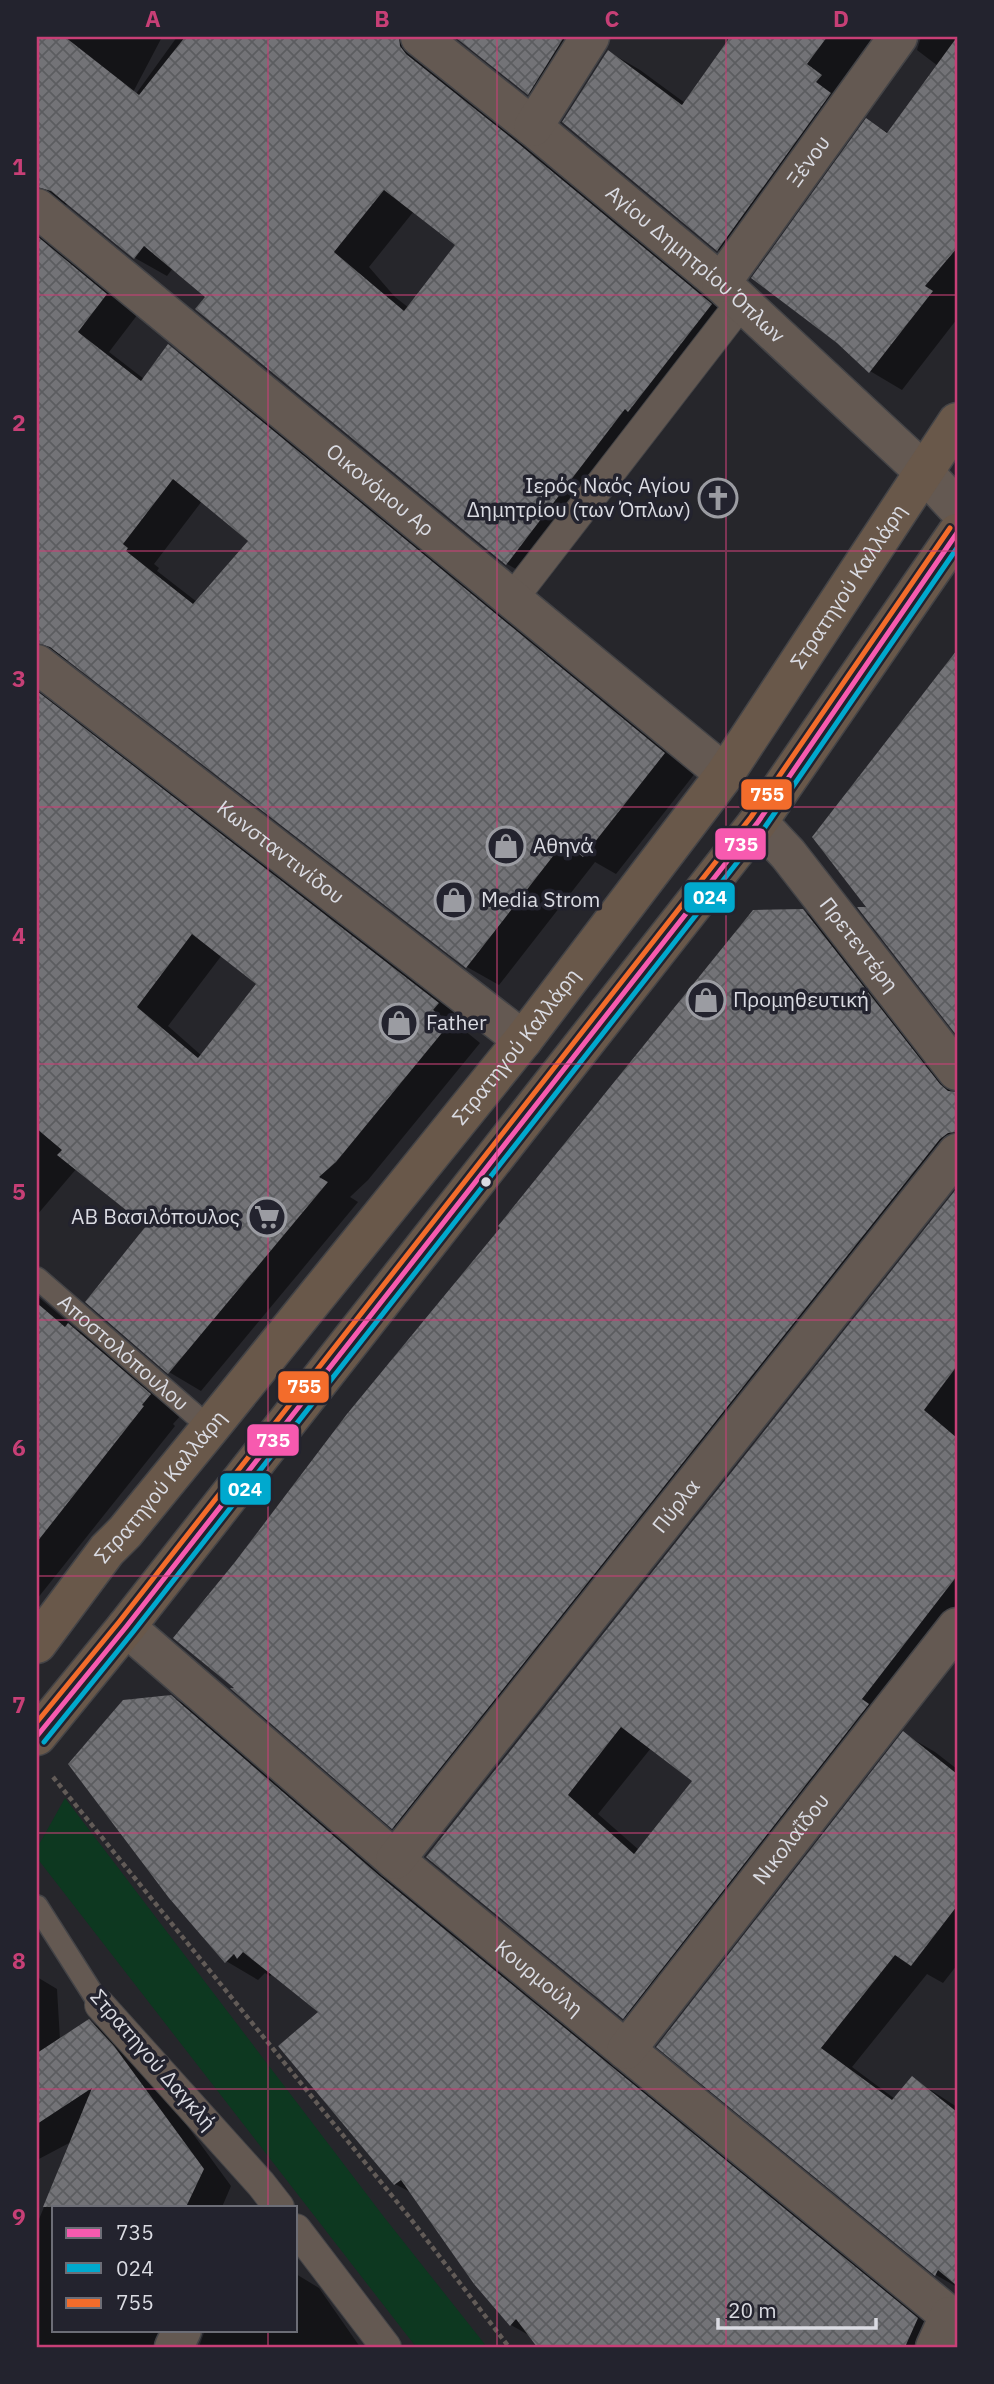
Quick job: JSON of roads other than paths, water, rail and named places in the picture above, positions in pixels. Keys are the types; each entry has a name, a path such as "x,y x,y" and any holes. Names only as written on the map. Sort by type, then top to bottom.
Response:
{"main road":[{"name":"Στρατηγού Καλλάρη","path":"37,1644 107,1550 210,1429 523,1040 724,774 957,422"},
{"path":"41,1752 126,1627 758,822 957,533"}],"street":[{"name":"Αγίου Δημητρίου Όπλων","path":"420,37 533,127 731,293 923,471 957,508"},
{"path":"533,127 590,37"},
{"name":"Ξένου","path":"731,293 898,37"},
{"name":"Οικονόμου Αρ","path":"37,208 724,774"},
{"path":"513,598 731,293"},
{"name":"Κωνσταντινίδου","path":"37,664 523,1040"},
{"name":"Πρετεντέρη","path":"758,822 788,854 957,1070"},
{"name":"Πύρλα","path":"395,1860 957,1153"},
{"name":"Κουρμούλη","path":"126,1627 395,1860 626,2050 947,2328"},
{"name":"Νικολαΐδου","path":"626,2050 957,1627"},
{"name":"Στρατηγού Δαγκλή","path":"100,2005 261,2183 278,2206"},
{"path":"298,2232 386,2347"}],"lane":[{"name":"Αποστολόπουλου","path":"37,1278 210,1429"},
{"name":"Στρατηγού Δαγκλή","path":"37,1906 100,2005"}],"place":[{"name":"Ιερός Ναός Αγίου Δημητρίου (των Όπλων)","path":"718,498"},
{"name":"Αθηνά","path":"506,846"},
{"name":"Media Strom","path":"454,900"},
{"name":"Προμηθευτική","path":"706,1000"},
{"name":"Father","path":"399,1023"},
{"name":"AB Βασιλόπουλος","path":"267,1217"}]}
